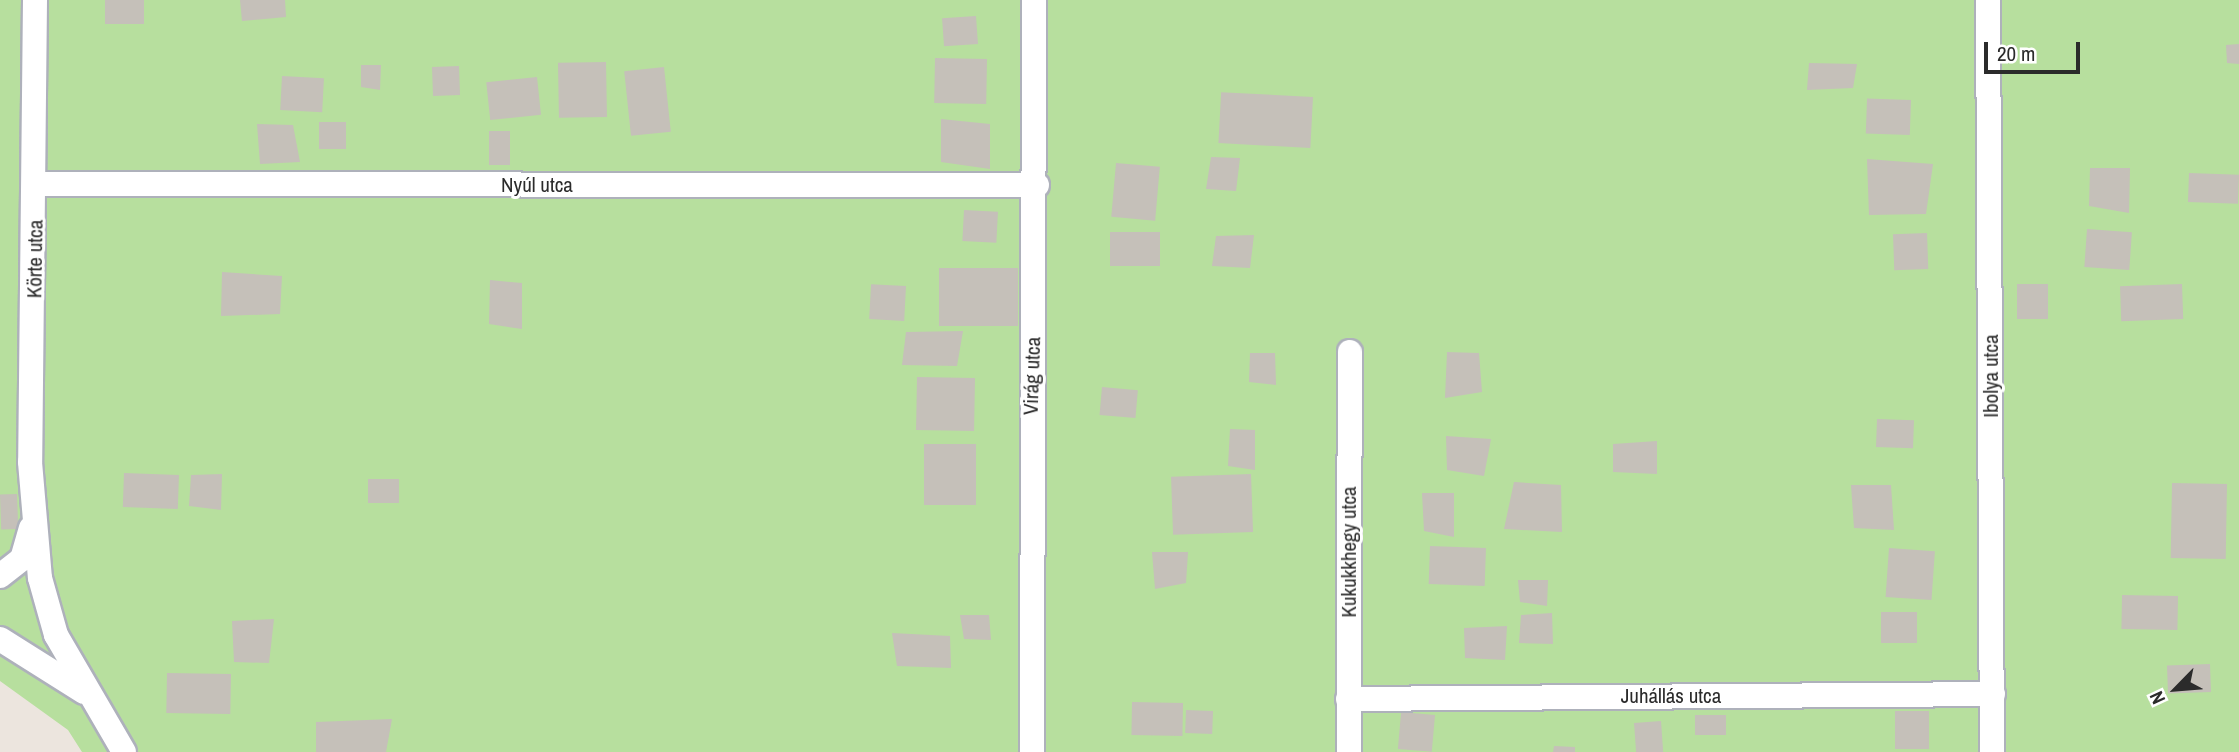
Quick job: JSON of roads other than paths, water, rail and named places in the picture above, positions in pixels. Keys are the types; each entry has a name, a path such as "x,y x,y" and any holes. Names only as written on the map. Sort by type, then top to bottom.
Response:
{"street":[{"name":"Körte utca","path":"35,0 35,517 40,578 56,635 85,693 124,752"},
{"name":"Virág utca","path":"1031,752 1037,185 1034,0"},
{"name":"Ibolya utca","path":"1988,0 1992,752"},
{"name":"Nyúl utca","path":"37,184 1037,185"},
{"name":"Kukukkhegy utca","path":"1349,752 1350,352"},
{"name":"Körte utca","path":"0,576 22,559 35,517"},
{"path":"0,639 85,693"},
{"name":"Juhállás utca","path":"1348,699 1993,694"}]}
